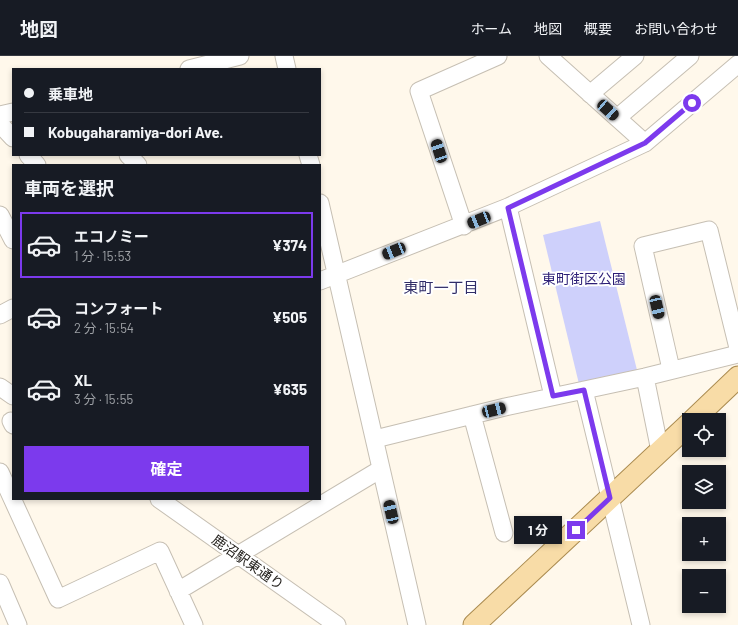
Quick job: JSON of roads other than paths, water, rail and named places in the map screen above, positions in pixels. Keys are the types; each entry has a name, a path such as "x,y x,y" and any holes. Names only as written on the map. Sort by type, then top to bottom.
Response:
{"main road":[{"path":"700,413 738,377"},
{"path":"474,625 682,431"}],"street":[{"path":"192,68 240,56"},
{"path":"284,56 287,68"},
{"path":"464,226 419,91 498,56"},
{"path":"548,56 645,143"},
{"path":"590,94 635,56"},
{"path":"617,118 690,56"},
{"path":"321,281 508,208 645,143 738,64"},
{"path":"0,115 12,112"},
{"path":"0,124 12,137"},
{"path":"29,156 36,164"},
{"path":"129,156 137,164"},
{"path":"321,207 338,274 418,625"},
{"path":"508,208 553,396"},
{"path":"0,215 12,238"},
{"path":"671,369 643,246 709,230 738,348"},
{"path":"0,315 12,309"},
{"path":"375,439 553,396 738,354"},
{"path":"645,376 660,451"},
{"path":"0,387 12,395"},
{"path":"584,390 641,625"},
{"path":"472,415 504,533"},
{"path":"12,465 0,472 12,498"},
{"path":"178,591 382,469"},
{"path":"13,500 58,599 160,551 194,625"},
{"name":"鹿沼駅東通り","path":"160,500 337,625"},
{"path":"0,583 18,625"}],"district":[{"name":"東町一丁目","path":"441,288"}],"park label":[{"name":"東町街区公園","path":"584,279"}]}
